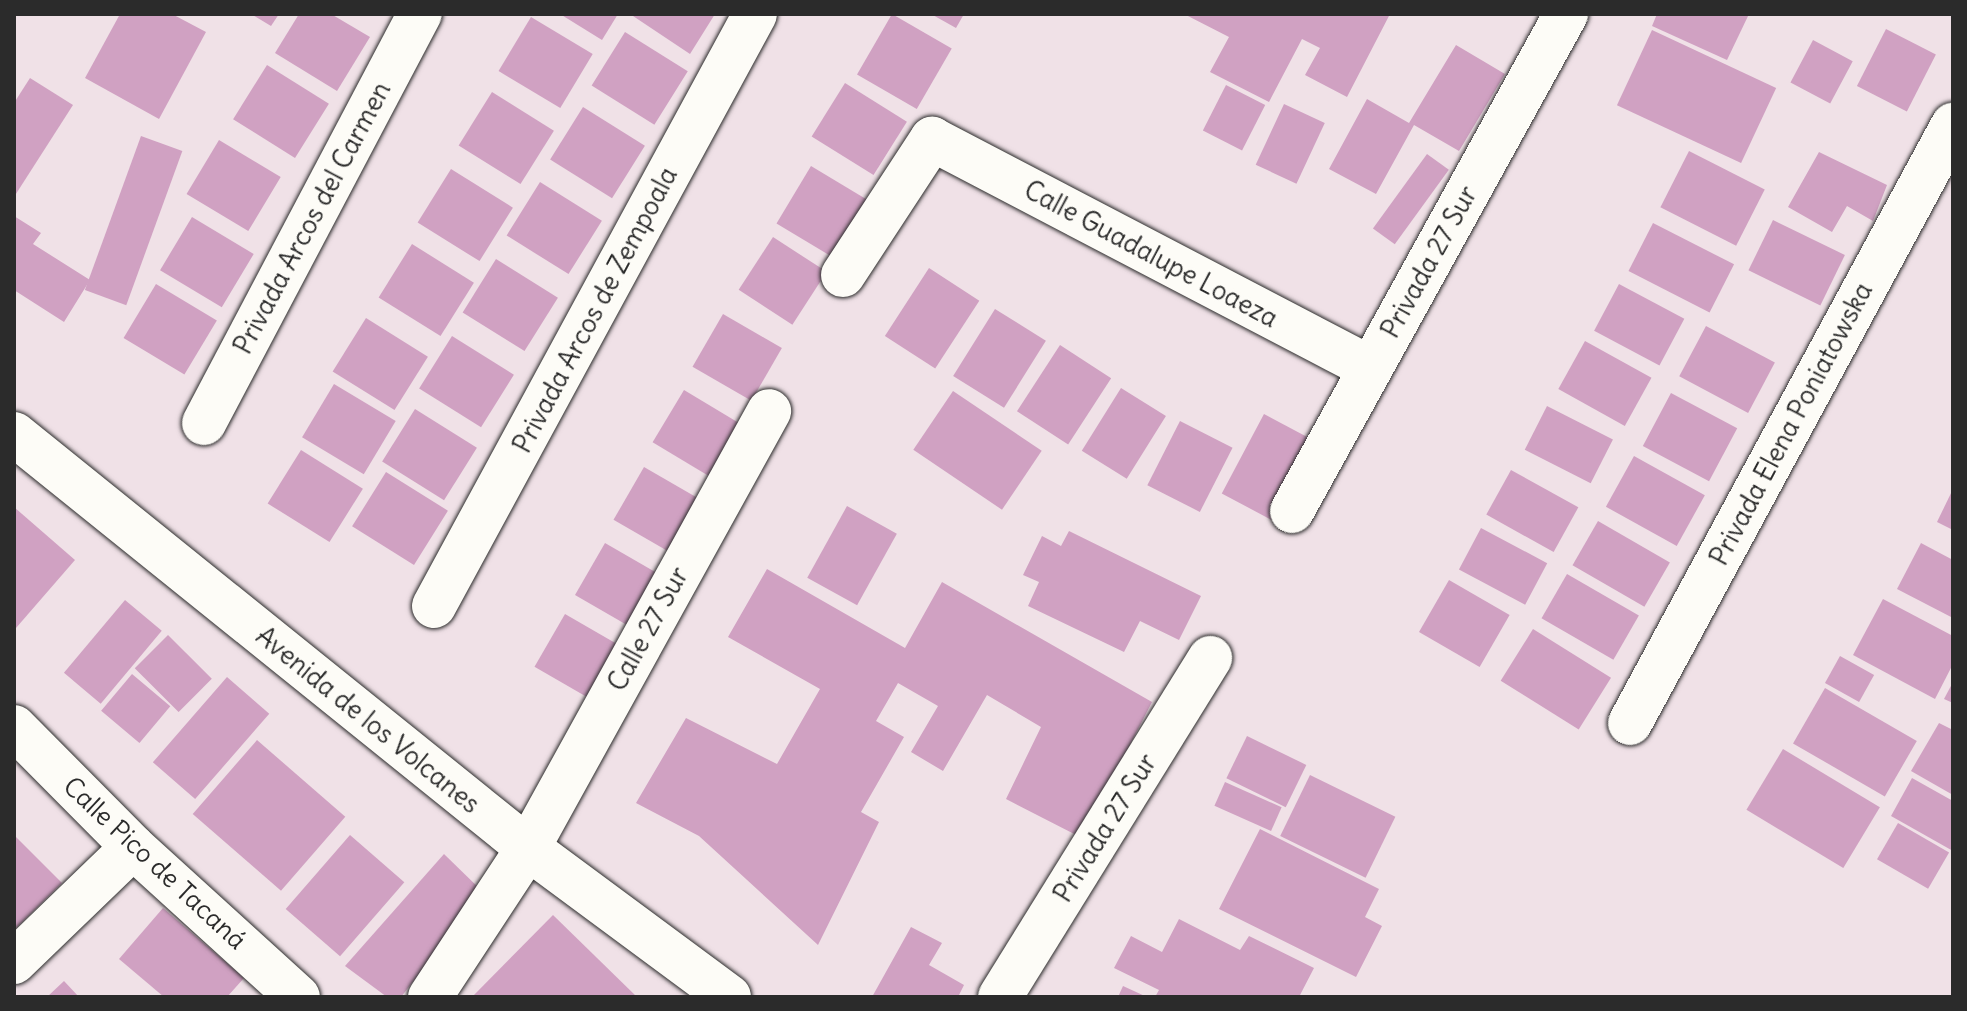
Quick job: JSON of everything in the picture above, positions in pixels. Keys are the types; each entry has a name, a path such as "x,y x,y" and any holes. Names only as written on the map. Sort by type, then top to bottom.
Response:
{"street":[{"name":"Privada Arcos del Carmen","path":"204,423 420,14"},
{"name":"Privada Arcos de Zempoala","path":"434,606 755,14"},
{"name":"Privada 27 Sur","path":"1292,511 1566,14"},
{"name":"Privada Elena Poniatowska","path":"1630,723 1953,125"},
{"name":"Calle Guadalupe Loaeza","path":"843,275 932,139 1370,368"},
{"name":"Calle 27 Sur","path":"430,997 528,848 769,411"},
{"name":"Avenida de los Volcanes","path":"14,434 528,848 729,997"},
{"name":"Privada 27 Sur","path":"1000,997 1210,658"},
{"name":"Calle Pico de Tacaná","path":"14,727 133,847 298,997"},
{"path":"14,962 133,847"}],"building":[{"path":"120,14 172,14 206,32 159,119 85,78"},
{"path":"251,14 279,14 271,26"},
{"path":"299,14 331,14 370,37 337,91 275,53"},
{"path":"560,14 618,14 602,40"},
{"path":"630,14 715,14 690,54"},
{"path":"892,14 952,48 917,109 857,75"},
{"path":"931,14 964,14 956,28"},
{"path":"1184,14 1390,14 1347,97 1305,75 1320,48 1302,39 1269,102 1210,72 1229,37"},
{"path":"1657,14 1749,14 1727,60 1652,26"},
{"path":"531,17 593,54 560,108 499,71"},
{"path":"1886,29 1936,54 1907,111 1857,86"},
{"path":"1652,30 1776,88 1741,163 1617,105"},
{"path":"625,32 688,71 654,125 592,85"},
{"path":"1813,40 1853,61 1830,104 1790,82"},
{"path":"1456,45 1505,74 1459,151 1414,125 1376,194 1329,169 1367,99 1409,123"},
{"path":"267,65 329,104 295,158 233,119"},
{"path":"30,78 73,105 14,197 14,103"},
{"path":"845,83 907,122 874,175 812,136"},
{"path":"1226,85 1265,105 1242,150 1203,130"},
{"path":"492,92 554,131 521,184 459,145"},
{"path":"1284,104 1325,123 1296,184 1256,165"},
{"path":"583,107 645,146 612,198 550,160"},
{"path":"141,136 182,151 126,305 85,290"},
{"path":"219,140 281,177 248,231 187,194"},
{"path":"1689,151 1765,190 1736,246 1660,207"},
{"path":"1819,152 1887,185 1873,221 1847,206 1832,232 1788,207"},
{"path":"1427,154 1449,170 1395,244 1373,228"},
{"path":"811,166 868,200 833,257 776,223"},
{"path":"451,169 513,208 480,261 418,222"},
{"path":"540,182 602,221 569,274 507,235"},
{"path":"14,216 41,233 33,244 90,280 64,322 14,290"},
{"path":"192,217 254,254 222,307 160,270"},
{"path":"1773,220 1845,255 1820,305 1748,270"},
{"path":"1653,223 1734,264 1710,312 1628,271"},
{"path":"773,237 827,272 792,325 739,290"},
{"path":"412,244 474,283 441,336 379,297"},
{"path":"496,259 558,298 525,351 463,312"},
{"path":"929,268 979,301 935,369 885,336"},
{"path":"156,284 217,321 184,375 124,338"},
{"path":"1619,284 1684,319 1659,366 1594,331"},
{"path":"995,309 1046,341 1004,408 953,376"},
{"path":"723,314 782,348 751,401 692,367"},
{"path":"366,318 428,357 395,410 333,371"},
{"path":"1706,326 1775,363 1748,413 1679,376"},
{"path":"452,336 514,375 481,427 419,389"},
{"path":"1585,341 1651,378 1625,426 1558,389"},
{"path":"1060,345 1111,378 1068,444 1017,411"},
{"path":"334,384 396,421 364,474 302,437"},
{"path":"1121,388 1166,416 1127,479 1082,451"},
{"path":"684,390 742,425 711,477 653,442"},
{"path":"953,391 1042,451 1002,510 913,450"},
{"path":"1671,393 1737,428 1709,481 1643,446"},
{"path":"1547,406 1613,440 1591,483 1525,450"},
{"path":"415,409 477,448 444,500 382,462"},
{"path":"1264,414 1315,441 1273,521 1222,493"},
{"path":"1180,421 1233,448 1200,512 1147,485"},
{"path":"301,450 363,489 330,542 268,503"},
{"path":"1634,456 1705,495 1677,546 1606,507"},
{"path":"644,467 702,500 672,553 614,520"},
{"path":"1511,470 1578,507 1554,552 1486,515"},
{"path":"386,472 448,511 414,565 352,526"},
{"path":"1953,489 1953,530 1937,522"},
{"path":"847,506 897,534 857,605 807,578"},
{"path":"14,507 75,560 16,628 14,627"},
{"path":"1598,521 1670,562 1644,607 1572,565"},
{"path":"1481,528 1547,563 1525,605 1459,569"},
{"path":"1069,531 1201,596 1179,640 1140,621 1124,652 1028,606 1039,582 1023,575 1042,536 1061,546"},
{"path":"605,543 664,577 634,629 575,595"},
{"path":"1921,543 1953,560 1953,618 1897,589"},
{"path":"767,569 905,648 942,582 1152,702 1082,838 1006,799 1041,727 987,695 943,771 911,752 938,706 898,683 876,721 904,737 861,812 879,822 818,945 699,836 636,803 686,718 777,764 820,689 728,637"},
{"path":"1567,574 1639,615 1613,660 1542,618"},
{"path":"1449,580 1510,615 1480,667 1419,632"},
{"path":"1883,599 1953,636 1953,664 1935,699 1853,655"},
{"path":"125,600 162,631 101,704 64,673"},
{"path":"565,614 624,648 593,701 534,667"},
{"path":"1533,629 1611,678 1579,729 1501,681"},
{"path":"168,635 212,679 179,712 135,668"},
{"path":"1840,656 1874,675 1859,702 1825,683"},
{"path":"132,674 170,706 139,743 101,711"},
{"path":"227,677 269,714 195,799 153,762"},
{"path":"1953,682 1953,703 1944,699"},
{"path":"1825,688 1917,741 1885,796 1793,743"},
{"path":"1939,723 1953,730 1953,795 1911,771"},
{"path":"1247,736 1306,765 1286,807 1226,778"},
{"path":"257,740 345,817 281,891 193,814"},
{"path":"1783,749 1880,807 1843,868 1746,810"},
{"path":"1310,775 1395,817 1366,878 1280,836"},
{"path":"1912,778 1953,801 1953,851 1891,816"},
{"path":"1225,782 1282,807 1271,831 1214,806"},
{"path":"1898,823 1949,852 1928,889 1877,859"},
{"path":"1260,829 1379,889 1365,917 1382,926 1356,977 1219,909"},
{"path":"14,835 62,883 14,930"},
{"path":"350,835 404,882 340,956 286,909"},
{"path":"444,854 483,892 401,997 387,997 345,966"},
{"path":"163,908 244,978 227,997 164,997 119,959"},
{"path":"553,915 637,997 472,997"},
{"path":"1179,919 1240,950 1249,936 1314,968 1299,997 1155,997 1159,990 1114,968 1131,936 1162,952"},
{"path":"911,927 942,943 929,965 964,985 958,997 872,997"},
{"path":"64,981 79,997 47,997"},
{"path":"1123,986 1147,997 1118,997"}]}
